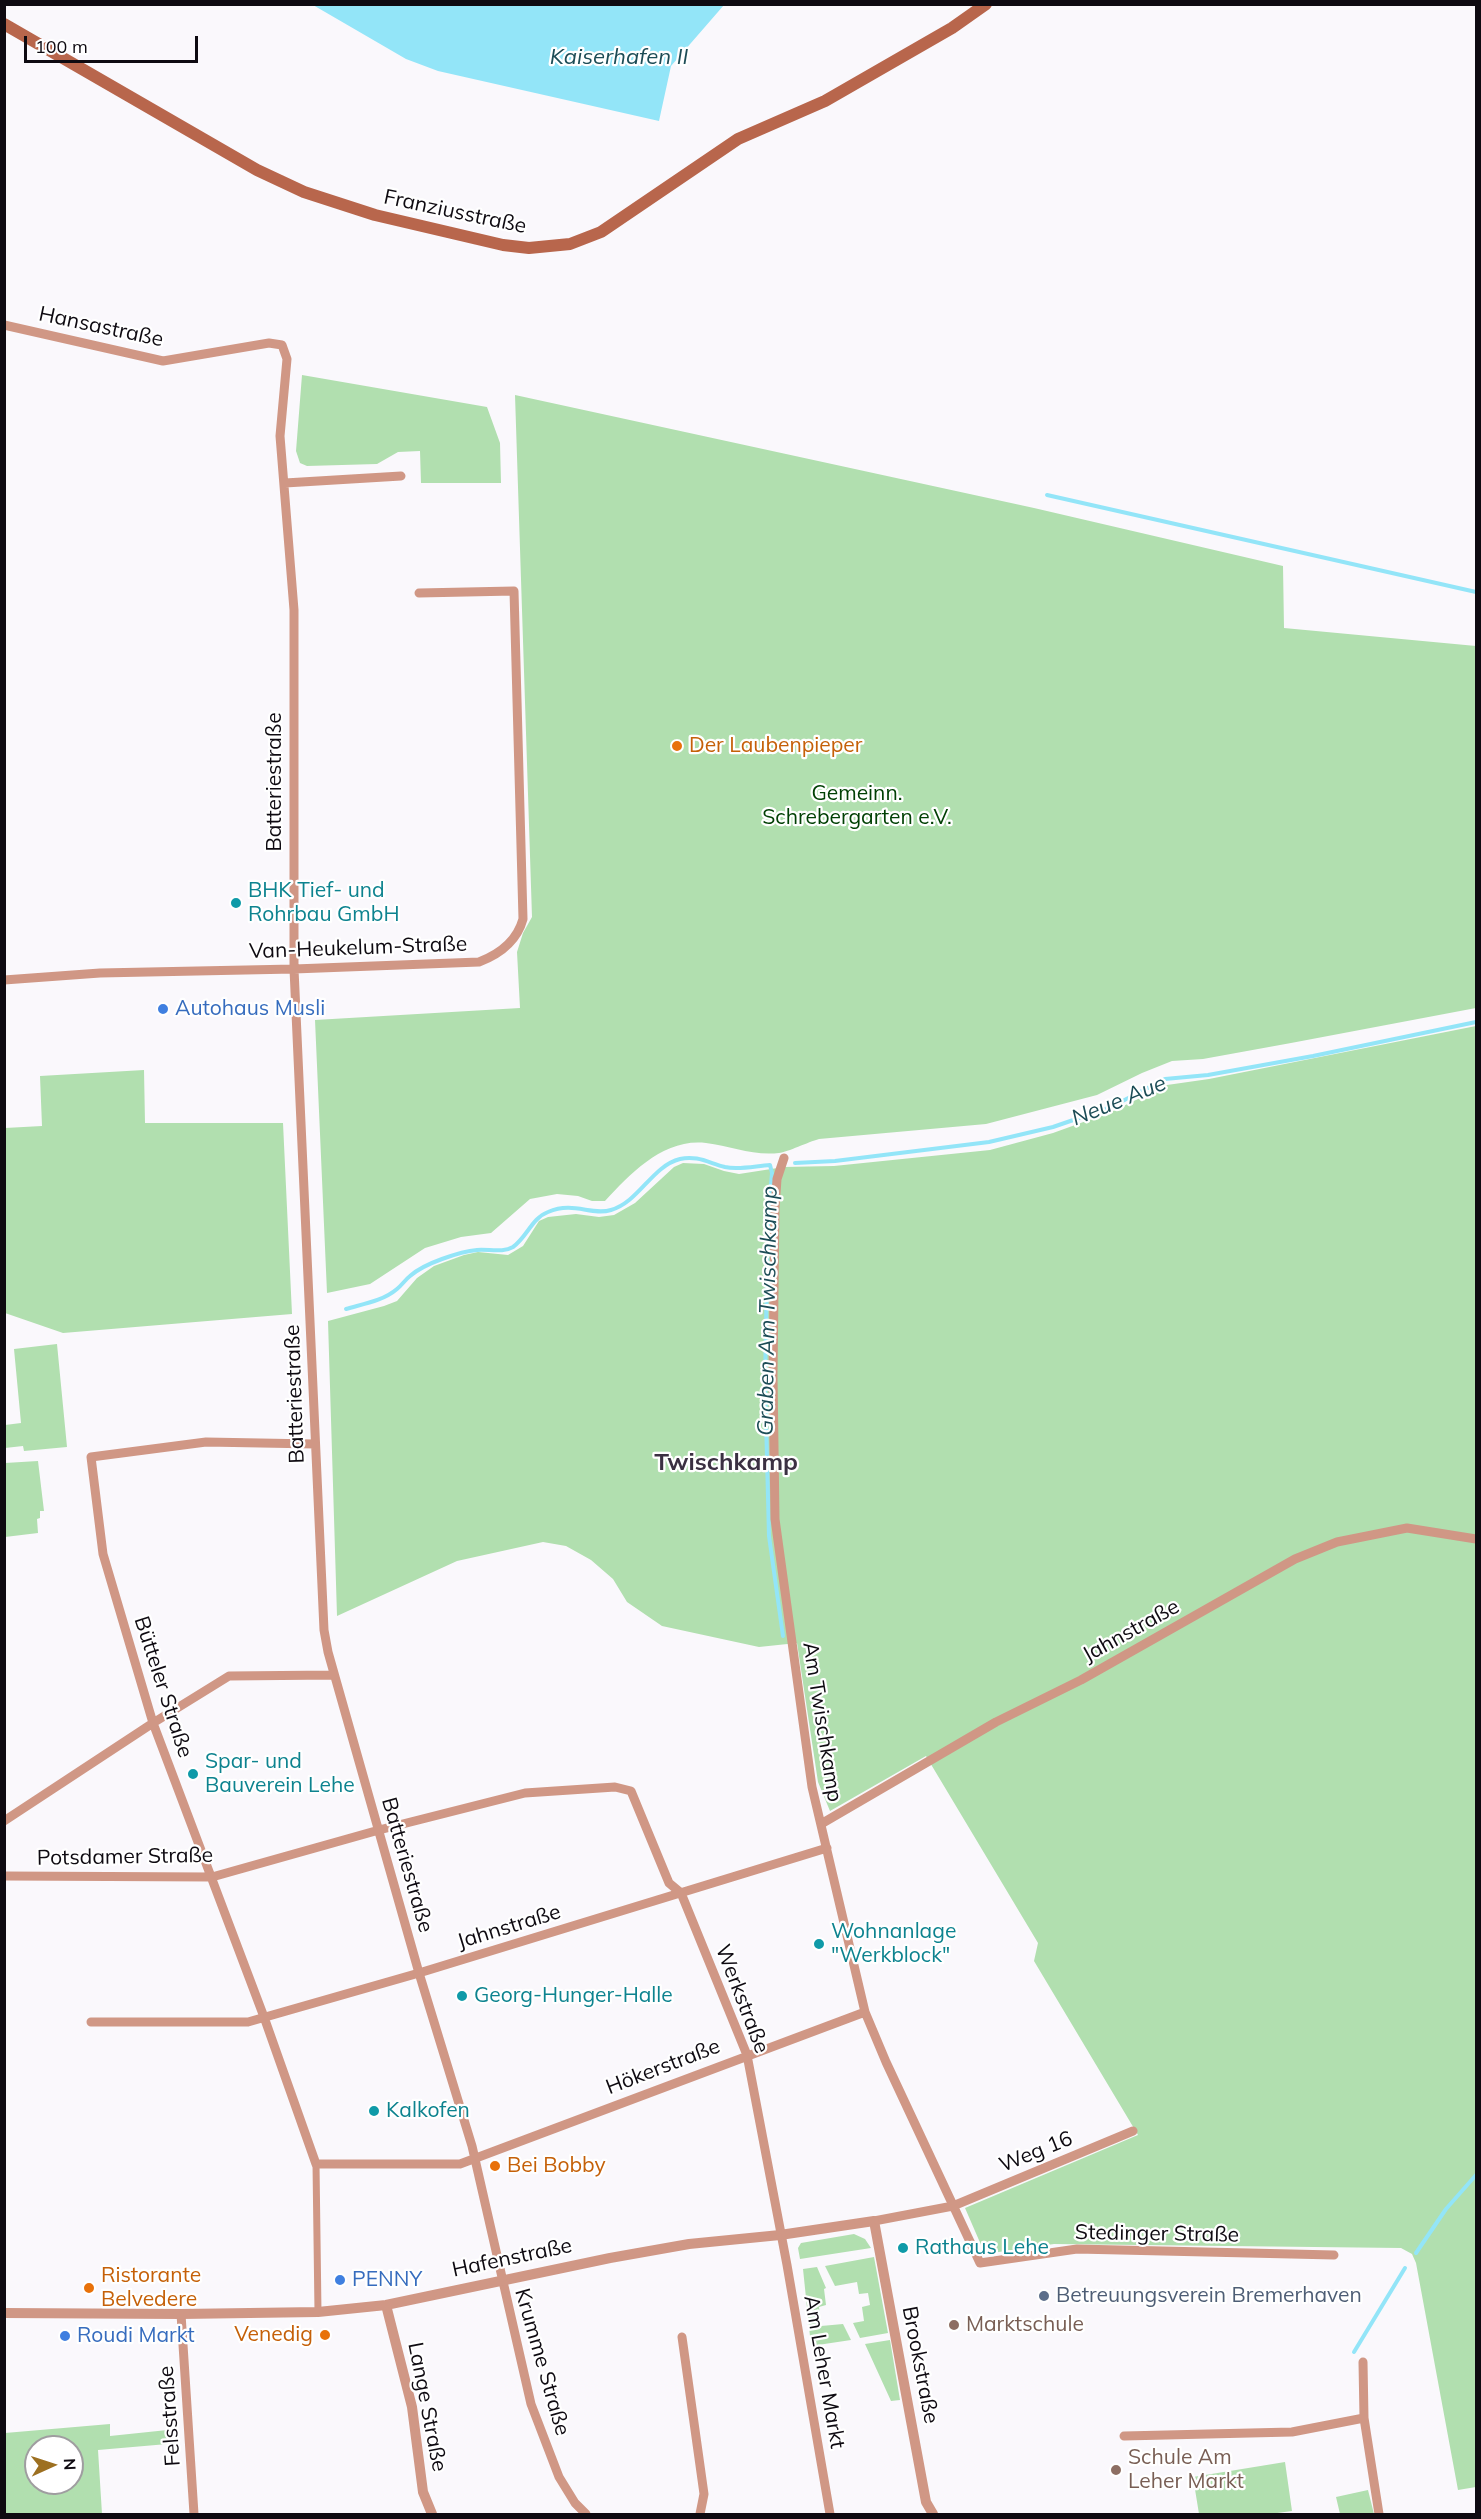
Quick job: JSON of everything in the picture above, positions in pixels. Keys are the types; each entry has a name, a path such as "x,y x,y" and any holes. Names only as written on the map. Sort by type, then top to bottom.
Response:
{"main road":[{"name":"Franziusstraße","path":"4,24 231,155 296,189 375,215 503,245 529,248 570,244 602,232 738,139 825,101 952,28 986,4"}],"street":[{"name":"Hansastraße","path":"4,325 162,361 269,343 282,345 286,358"},
{"name":"Batteriestraße","path":"286,358 280,436 294,610 294,969 324,1630 334,1675 419,1973 475,2159 501,2280"},
{"path":"285,483 401,476"},
{"name":"Van-Heukelum-Straße","path":"4,980 100,973 480,962 505,948 520,927 523,914 514,591 419,593"},
{"name":"Am Twischkamp","path":"784,1158 777,1179 775,1208 773,1375 775,1519 812,1787 865,2012 980,2263"},
{"name":"Bütteler Straße","path":"315,1444 206,1442 91,1457 103,1554 153,1723 264,2017 316,2164 318,2312"},
{"name":"Jahnstraße","path":"821,1824 996,1722 1081,1680 1295,1559 1337,1542 1407,1528 1476,1539"},
{"path":"4,1821 229,1676 334,1675"},
{"name":"Potsdamer Straße","path":"4,1876 212,1877 379,1830 525,1793 615,1787 631,1791"},
{"name":"Werkstraße","path":"631,1791 669,1883 681,1893 747,2055 780,2235"},
{"name":"Jahnstraße","path":"91,2022 248,2022 419,1973 827,1848"},
{"name":"Hökerstraße","path":"316,2164 460,2164 865,2012"},
{"name":"Weg 16","path":"953,2206 1133,2132"},
{"name":"Hafenstraße","path":"4,2313 318,2312 386,2305 610,2258 689,2244 780,2235 953,2206"},
{"name":"Brookstraße","path":"874,2221 926,2502 933,2514"},
{"name":"Am Leher Markt","path":"780,2235 830,2514"},
{"name":"Stedinger Straße","path":"980,2263 1077,2249 1334,2255"},
{"name":"Krumme Straße","path":"501,2280 534,2412 559,2477 575,2503 586,2514"},
{"name":"Lange Straße","path":"386,2305 412,2407 423,2492 432,2514"},
{"name":"Felsstraße","path":"181,2314 194,2514"},
{"path":"682,2337 704,2494 700,2514"},
{"path":"1363,2362 1364,2418 1379,2514"},
{"path":"1124,2436 1292,2432 1364,2418"}],"green space":[{"path":"302,375 487,407 500,443 501,483 421,483 420,451 398,452 377,464 307,466 300,463 296,451"},
{"name":"Gemeinn. Schrebergarten e.V.","path":"515,395 1034,508 1283,566 1284,628 1476,646 1476,1008 1203,1059 1172,1061 1097,1095 986,1124 819,1139 788,1151 769,1154 706,1143 676,1146 662,1152 637,1169 605,1201 592,1201 578,1196 557,1194 530,1199 491,1233 461,1237 425,1248 370,1284 327,1293 315,1020 520,1008 517,952 523,933 532,917"},
{"path":"1476,1026 1476,2487 1458,2490 1416,2263 1412,2254 1401,2248 1054,2244 985,2254 965,2208 1138,2135 1034,1961 1038,1943 926,1756 830,1811 818,1782 797,1643 759,1647 662,1626 627,1602 613,1579 591,1560 566,1546 543,1542 457,1561 337,1616 328,1321 397,1301 417,1278 434,1266 464,1255 478,1252 508,1255 523,1246 539,1221 548,1217 576,1214 599,1217 614,1215 635,1203 674,1167 683,1163 704,1164 739,1174 784,1167 834,1166 990,1150 1053,1133 1111,1112 1167,1085 1209,1079"},
{"path":"144,1070 145,1123 283,1123 292,1314 63,1333 5,1313 5,1128 42,1126 40,1076"},
{"path":"57,1344 67,1447 24,1451 23,1446 5,1448 5,1425 21,1423 14,1349"},
{"path":"38,1461 44,1511 40,1511 40,1518 37,1519 38,1533 5,1537 5,1463"},
{"path":"854,2234 865,2239 871,2248 800,2259 798,2248 801,2243"},
{"path":"874,2257 888,2333 860,2338 853,2323 864,2321 862,2307 870,2305 868,2293 859,2294 857,2282 835,2286 825,2266"},
{"path":"817,2267 826,2288 824,2289 826,2305 819,2307 821,2326 843,2324 851,2340 811,2346 803,2269"},
{"path":"890,2340 900,2400 891,2401 865,2344"},
{"path":"110,2424 110,2436 177,2429 179,2443 98,2450 102,2514 5,2514 5,2433"},
{"path":"1285,2462 1292,2511 1270,2514 1199,2514 1193,2477"},
{"path":"1368,2490 1374,2514 1340,2514 1336,2497"}],"water":[{"name":"Kaiserhafen II","path":"724,4 671,66 659,121 438,71 406,59 313,5"}],"waterway":[{"path":"1047,495 1476,592"},
{"name":"Neue Aue","path":"795,1163 835,1161 989,1142 1053,1127 1111,1107 1165,1079 1208,1075 1313,1056 1476,1022"},
{"name":"Neue Aue","path":"346,1309 386,1296 417,1271 442,1259 468,1251 509,1249 542,1215 548,1212 566,1208 604,1211 621,1206 661,1169 680,1159 697,1159 730,1168 770,1165 772,1173 768,1218 765,1381 769,1536 783,1636"},
{"path":"1416,2253 1446,2209 1476,2175"},
{"path":"1354,2352 1405,2268"}],"place":[{"name":"Der Laubenpieper","path":"677,746"},
{"name":"BHK Tief- und Rohrbau GmbH","path":"236,903"},
{"name":"Autohaus Musli","path":"163,1009"},
{"name":"Spar- und Bauverein Lehe","path":"193,1774"},
{"name":"Wohnanlage \"Werkblock\"","path":"819,1944"},
{"name":"Georg-Hunger-Halle","path":"462,1996"},
{"name":"Kalkofen","path":"374,2111"},
{"name":"Bei Bobby","path":"495,2166"},
{"name":"Rathaus Lehe","path":"903,2248"},
{"name":"PENNY","path":"340,2280"},
{"name":"Ristorante Belvedere","path":"89,2288"},
{"name":"Betreuungsverein Bremerhaven","path":"1044,2296"},
{"name":"Marktschule","path":"954,2325"},
{"name":"Venedig","path":"325,2335"},
{"name":"Roudi Markt","path":"65,2336"},
{"name":"Schule Am Leher Markt","path":"1116,2470"}],"district":[{"name":"Twischkamp","path":"726,1463"}],"water label":[{"name":"Graben Am Twischkamp","path":"768,1311"}]}
